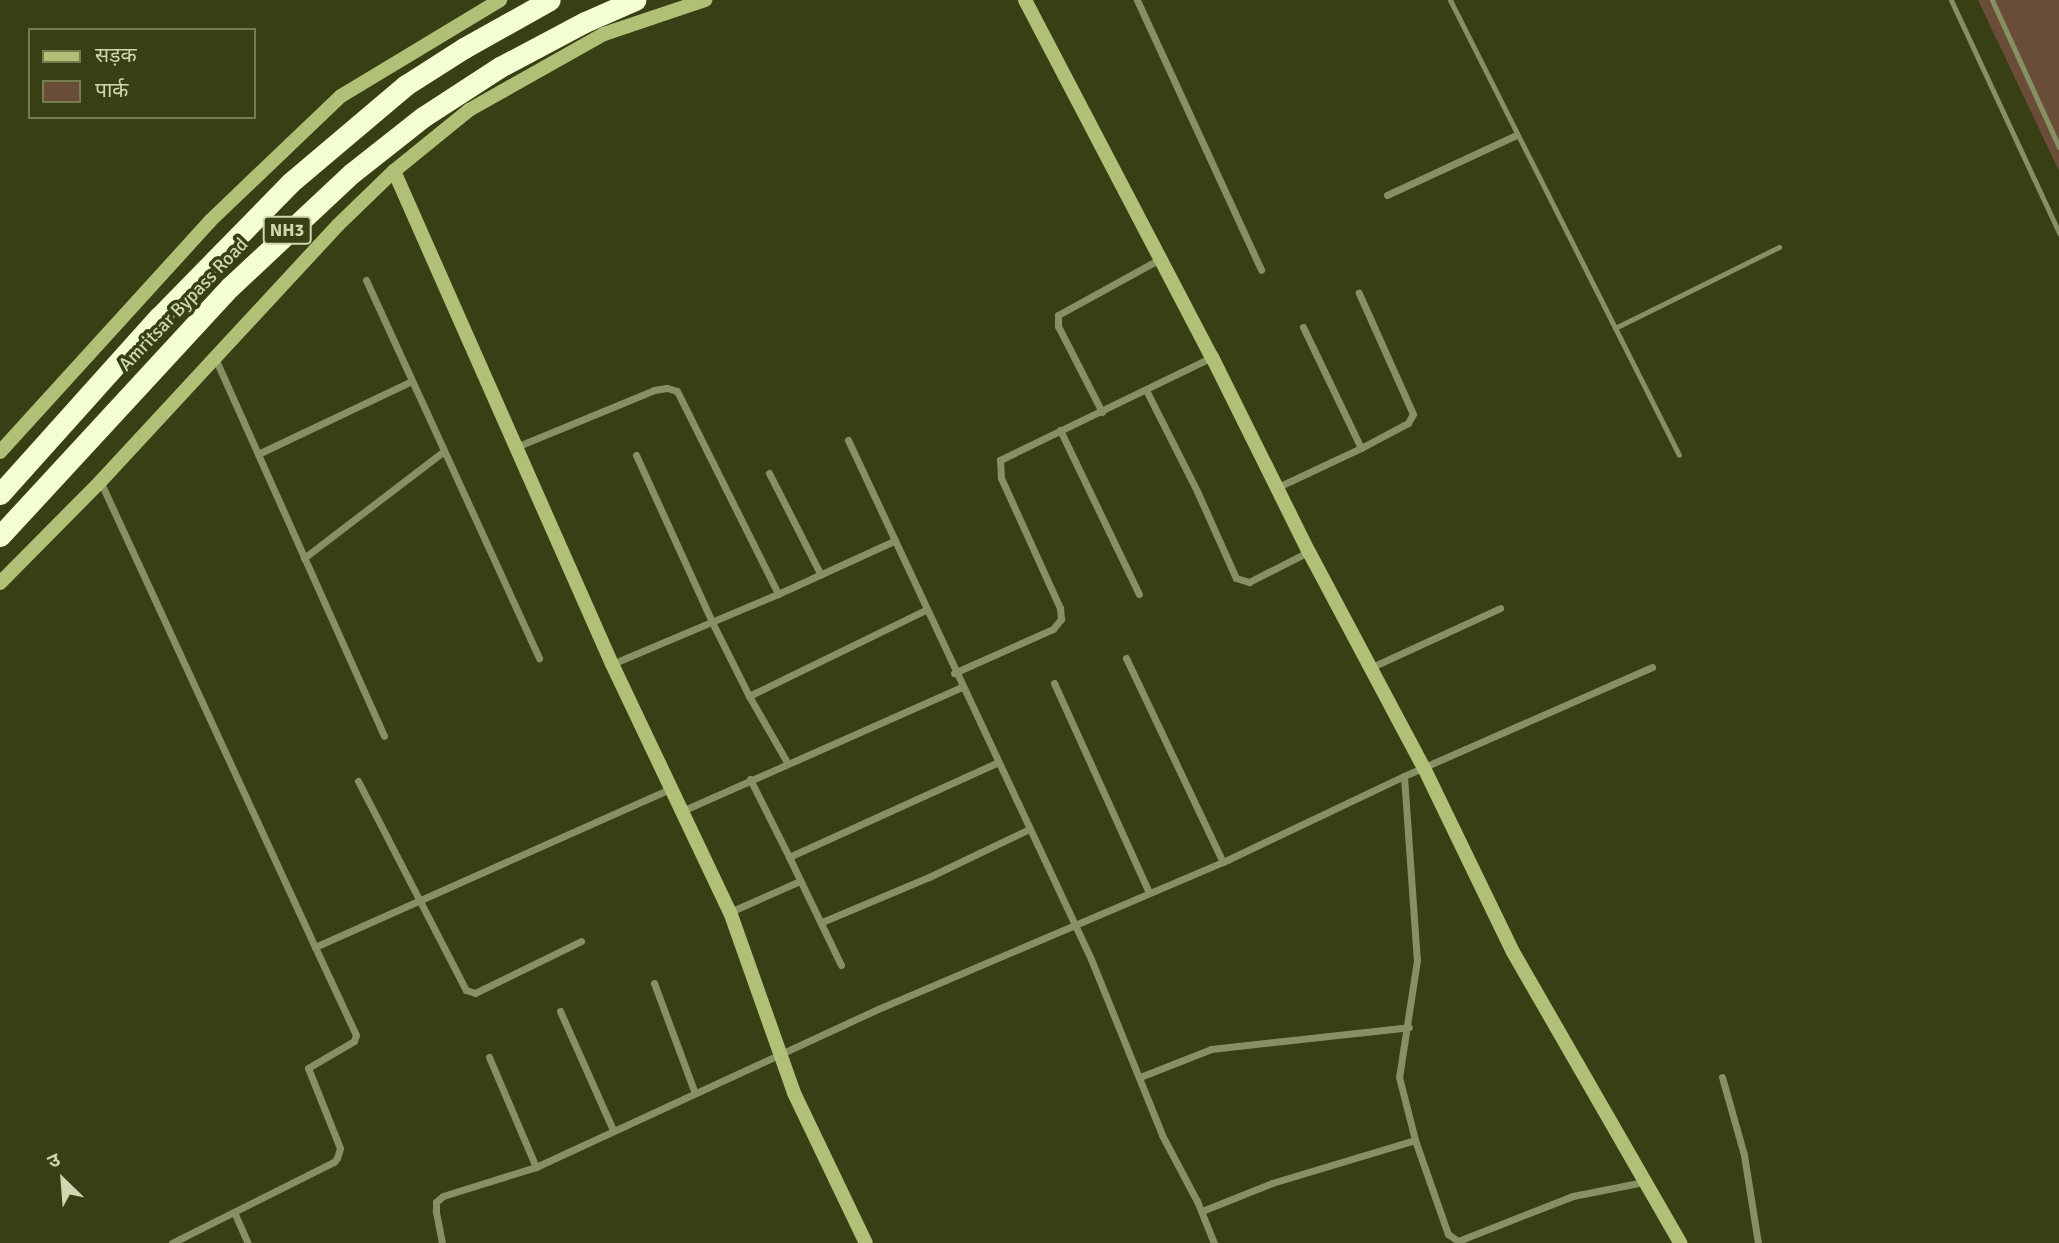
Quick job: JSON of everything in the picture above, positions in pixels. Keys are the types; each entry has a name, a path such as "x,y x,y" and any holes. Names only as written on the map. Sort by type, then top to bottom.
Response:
{"highway":[{"name":"Amritsar Bypass Road","path":"0,494 177,298 290,183 342,136 406,85 464,48 550,0"},
{"name":"Amritsar Bypass Road","path":"0,536 230,287 352,173 423,117 500,67 585,22 635,0"}],"street":[{"path":"0,452 76,365 210,221 341,96 500,0"},
{"path":"0,583 100,482 338,225 394,171 469,110 604,34 705,0"},
{"path":"1025,0 1212,357 1309,552 1424,768 1513,953 1680,1243"},
{"path":"1137,0 1261,271"},
{"path":"1387,195 1516,135"},
{"path":"394,171 612,664 730,912 794,1093 866,1243"},
{"path":"1102,412 1058,326 1058,315 1160,259"},
{"path":"366,281 539,658"},
{"path":"1278,487 1408,423 1413,414 1359,293"},
{"path":"1303,327 1361,448"},
{"path":"954,673 1053,629 1061,619 1060,608 999,466 1005,456 1102,412 1212,357"},
{"path":"215,358 383,737"},
{"path":"258,454 412,381"},
{"path":"516,447 654,390 667,388 677,391 778,594"},
{"path":"1146,390 1197,491 1236,578 1249,582 1309,552"},
{"path":"1060,430 1139,594"},
{"path":"848,440 954,673 1114,1009 1162,1135 1202,1211 1214,1243"},
{"path":"304,558 444,451"},
{"path":"636,455 712,622 749,696 787,762"},
{"path":"769,472 821,575"},
{"path":"100,482 356,1035 354,1041 308,1068 339,1153 334,1162 172,1243"},
{"path":"612,664 778,594 894,541"},
{"path":"1372,667 1500,608"},
{"path":"749,696 925,610"},
{"path":"1126,658 1223,862"},
{"path":"442,1243 436,1211 440,1197 536,1167 780,1054 1223,862 1404,776 1652,667"},
{"path":"1054,683 1149,892"},
{"path":"681,811 962,687"},
{"path":"789,857 998,762"},
{"path":"1404,776 1417,960 1409,1027 1399,1077 1415,1140 1448,1234 1458,1241 1573,1196 1644,1182"},
{"path":"750,779 841,965"},
{"path":"358,781 469,993 481,990 581,941"},
{"path":"316,947 670,789"},
{"path":"822,922 929,877 1029,829"},
{"path":"730,912 800,881"},
{"path":"654,983 695,1093"},
{"path":"560,1011 612,1130"},
{"path":"1140,1077 1211,1049 1409,1027"},
{"path":"489,1057 536,1167"},
{"path":"1722,1077 1743,1148 1758,1243"},
{"path":"1202,1211 1272,1183 1415,1140"},
{"path":"234,1212 248,1243"}],"lane":[{"path":"1450,0 1679,455"},
{"path":"1951,0 2059,233"},
{"path":"1992,0 2059,147"},
{"path":"1615,328 1779,247"}],"green space":[{"path":"1978,0 2059,0 2059,171"}]}
